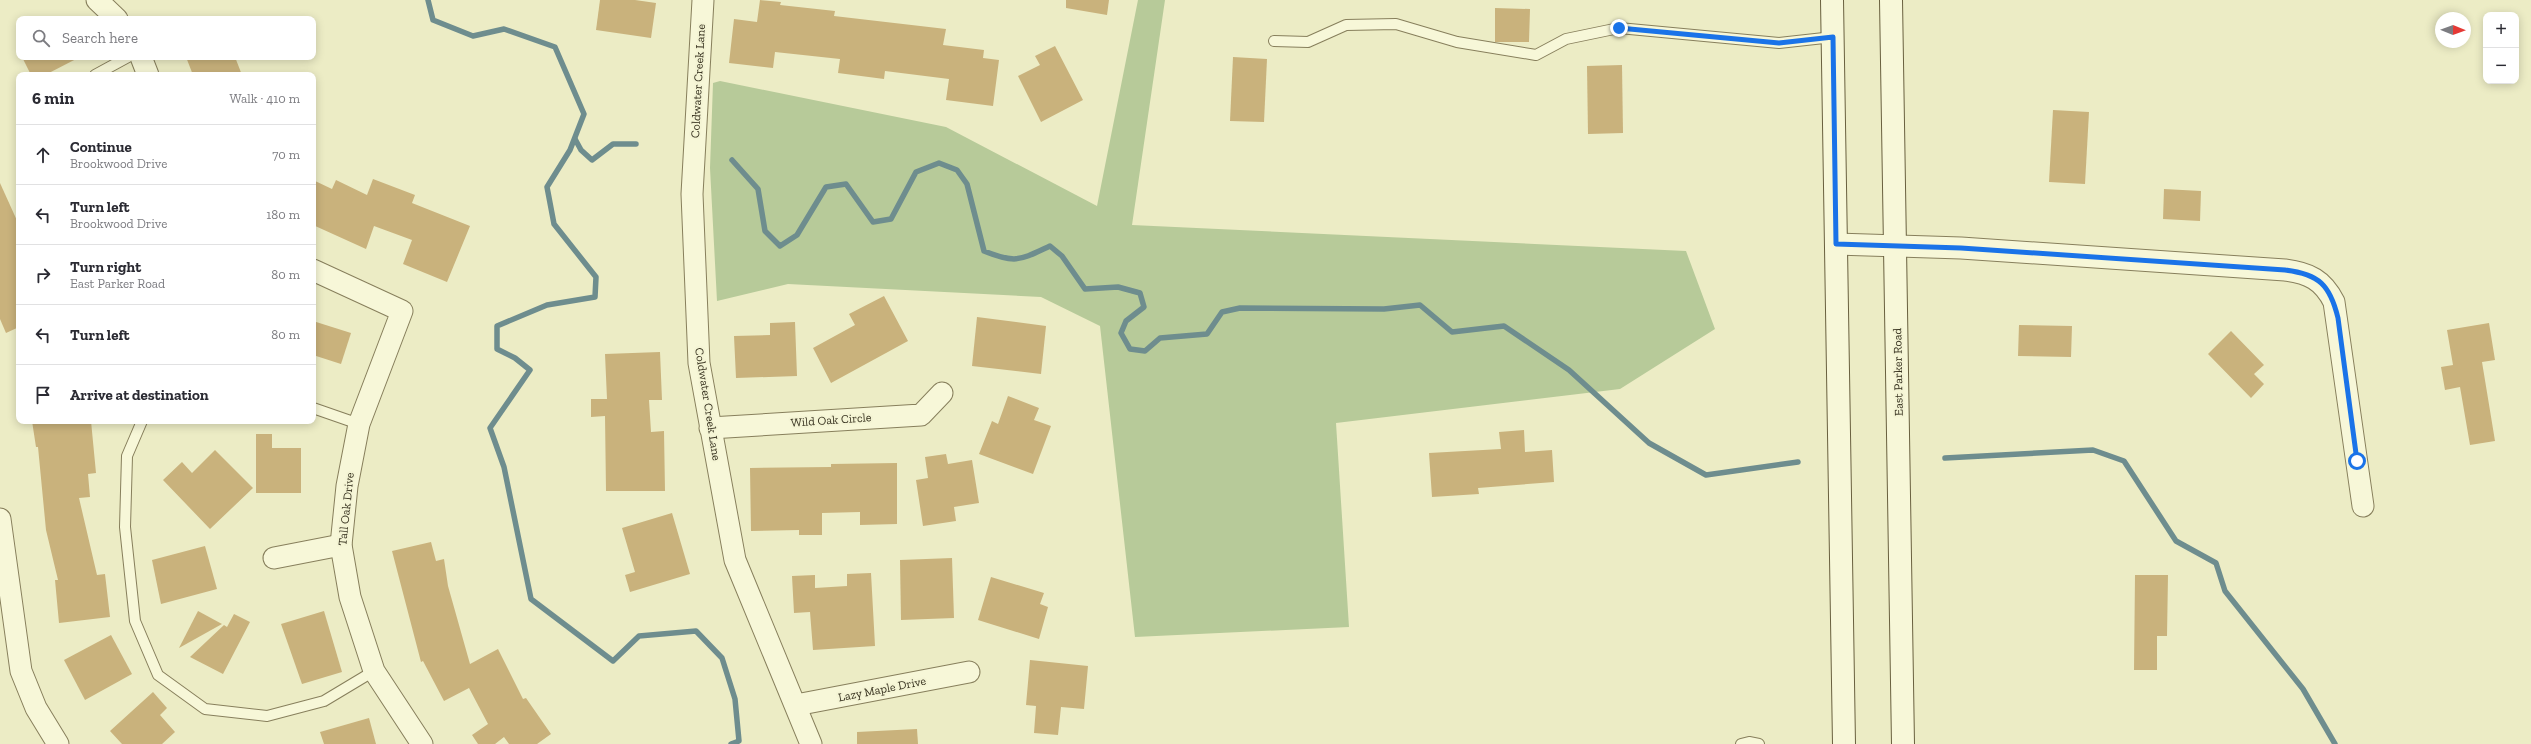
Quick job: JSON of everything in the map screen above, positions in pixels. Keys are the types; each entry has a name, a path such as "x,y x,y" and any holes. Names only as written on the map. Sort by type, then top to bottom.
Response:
{"main road":[{"path":"1832,0 1844,744"},
{"name":"East Parker Road","path":"1891,0 1903,744"}],"street":[{"path":"98,0 114,16"},
{"name":"Coldwater Creek Lane","path":"703,0 692,194 699,363 735,560 811,744"},
{"path":"142,60 147,72"},
{"path":"1836,244 2006,251 2285,270 2310,275 2321,281 2334,302 2363,506"},
{"name":"Tall Oak Drive","path":"316,271 402,311 359,424 347,486 341,545 350,596 374,671 422,744"},
{"name":"Wild Oak Circle","path":"710,428 921,415 942,393"},
{"path":"0,526 22,671 36,708 58,744"},
{"path":"274,558 341,545"},
{"name":"Lazy Maple Drive","path":"796,705 969,672"}],"lane":[{"path":"1274,41 1308,42 1346,25 1396,24 1457,42 1536,55 1566,39 1619,28 1779,43 1833,37"},
{"path":"100,72 122,60"},
{"path":"316,409 359,424"},
{"path":"141,424 127,456 125,527 135,621 158,675 205,709 267,716 324,701 374,671"},
{"path":"1741,744 1749,742 1759,744"}],"green space":[{"path":"1138,0 1165,0 1132,225 1686,251 1715,329 1620,389 1336,423 1349,627 1135,637 1100,326 1041,297 788,284 717,301 710,168 713,83 720,81 946,127 1097,206"}],"building":[{"path":"600,0 635,0 656,3 651,38 596,30"},
{"path":"760,0 781,2 780,5 835,11 834,16 946,29 943,45 984,50 983,58 999,60 993,106 946,100 949,79 885,71 884,79 838,73 840,59 775,52 773,68 729,63 734,19 757,22"},
{"path":"1066,0 1109,0 1107,15 1066,8"},
{"path":"1495,8 1530,9 1529,42 1495,42"},
{"path":"1055,46 1083,100 1041,122 1018,76 1040,65 1035,56"},
{"path":"1233,57 1267,59 1264,122 1230,121"},
{"path":"24,60 74,60 51,72 30,72"},
{"path":"187,60 236,60 241,72 192,72"},
{"path":"1622,65 1623,133 1588,134 1587,66"},
{"path":"2053,110 2089,112 2085,184 2049,182"},
{"path":"373,179 415,195 412,203 470,226 447,282 403,264 412,240 374,226 366,249 316,226 316,181 332,189 336,180 367,195"},
{"path":"0,183 16,218 16,328 6,333 0,319"},
{"path":"2164,189 2201,191 2200,221 2163,219"},
{"path":"884,296 908,341 831,383 813,348 855,325 849,314"},
{"path":"977,317 1046,326 1041,374 972,366"},
{"path":"316,322 351,333 341,364 316,356"},
{"path":"795,322 797,376 736,378 734,336 770,335 770,323"},
{"path":"2489,323 2495,360 2482,362 2495,441 2470,445 2460,387 2445,390 2441,367 2453,365 2447,330"},
{"path":"2019,325 2072,326 2071,357 2018,356"},
{"path":"2231,331 2264,365 2254,374 2264,384 2251,398 2208,354"},
{"path":"660,352 662,400 649,400 651,432 664,431 665,491 606,491 605,416 591,417 591,399 607,399 605,354"},
{"path":"1008,396 1039,408 1034,420 1051,426 1033,474 979,454 992,421 998,424"},
{"path":"32,424 91,424 96,473 88,474 90,497 79,498 97,575 105,574 110,617 59,623 55,580 58,580 46,530 38,447 36,447"},
{"path":"1524,430 1525,452 1552,450 1554,482 1478,488 1479,494 1432,497 1429,453 1501,449 1499,432"},
{"path":"256,434 272,434 272,448 301,448 301,493 256,493"},
{"path":"215,450 253,488 210,529 163,480 182,462 192,473"},
{"path":"946,454 948,464 972,460 979,503 954,507 956,521 923,526 916,480 928,478 925,457"},
{"path":"897,463 897,524 860,525 860,512 822,513 822,535 799,535 799,530 751,531 750,468 831,467 831,464"},
{"path":"672,513 690,574 630,592 625,575 635,572 622,528"},
{"path":"431,542 436,561 444,559 448,586 470,664 498,649 523,699 526,698 551,734 537,744 509,744 504,737 495,744 478,744 472,735 488,724 469,688 444,701 423,661 421,662 392,551"},
{"path":"205,546 217,589 161,604 152,560"},
{"path":"952,558 954,618 901,620 900,560"},
{"path":"871,573 875,646 813,650 810,612 794,613 792,576 815,575 815,588 847,586 847,574"},
{"path":"2135,575 2168,575 2167,636 2157,636 2157,670 2134,670"},
{"path":"991,577 1044,593 1040,604 1048,607 1039,639 978,620"},
{"path":"198,611 222,624 179,648"},
{"path":"324,611 342,672 302,684 281,624"},
{"path":"234,614 250,622 223,674 190,657 224,625 227,627"},
{"path":"111,635 132,674 85,700 64,660"},
{"path":"1030,660 1088,666 1084,709 1061,707 1058,735 1034,733 1036,706 1026,705"},
{"path":"153,692 167,708 160,715 175,732 162,744 122,744 110,731"},
{"path":"369,718 376,744 324,744 320,732"},
{"path":"917,729 918,744 857,744 857,732"}],"waterway":[{"path":"428,0 433,20 473,36 504,29 555,47 584,114 570,150 547,187 554,224 596,277 595,297 547,305 497,326 497,349 515,358 530,370 490,428 504,467 531,599 613,661 639,636 696,631 722,658 735,699 739,741 731,744"},
{"path":"575,139 581,150 592,160 613,144 636,144"},
{"path":"732,160 758,189 765,231 780,246 797,235 826,187 846,184 873,222 891,219 916,172 939,163 957,170 967,184 984,251 1004,258 1018,259 1032,255 1050,246 1062,256 1085,289 1118,287 1140,293 1144,307 1126,321 1121,333 1130,349 1145,351 1160,338 1207,334 1222,312 1240,308 1384,309 1420,305 1452,332 1504,326 1569,370 1649,443 1706,475 1798,462"},
{"path":"1945,458 2093,450 2124,461 2176,541 2216,563 2225,591 2303,689 2335,744"}],"route":[{"path":"1619,28 1779,43 1833,37 1836,244 2013,251 2285,270 2310,275 2321,281 2329,290 2338,318 2357,461"}]}
